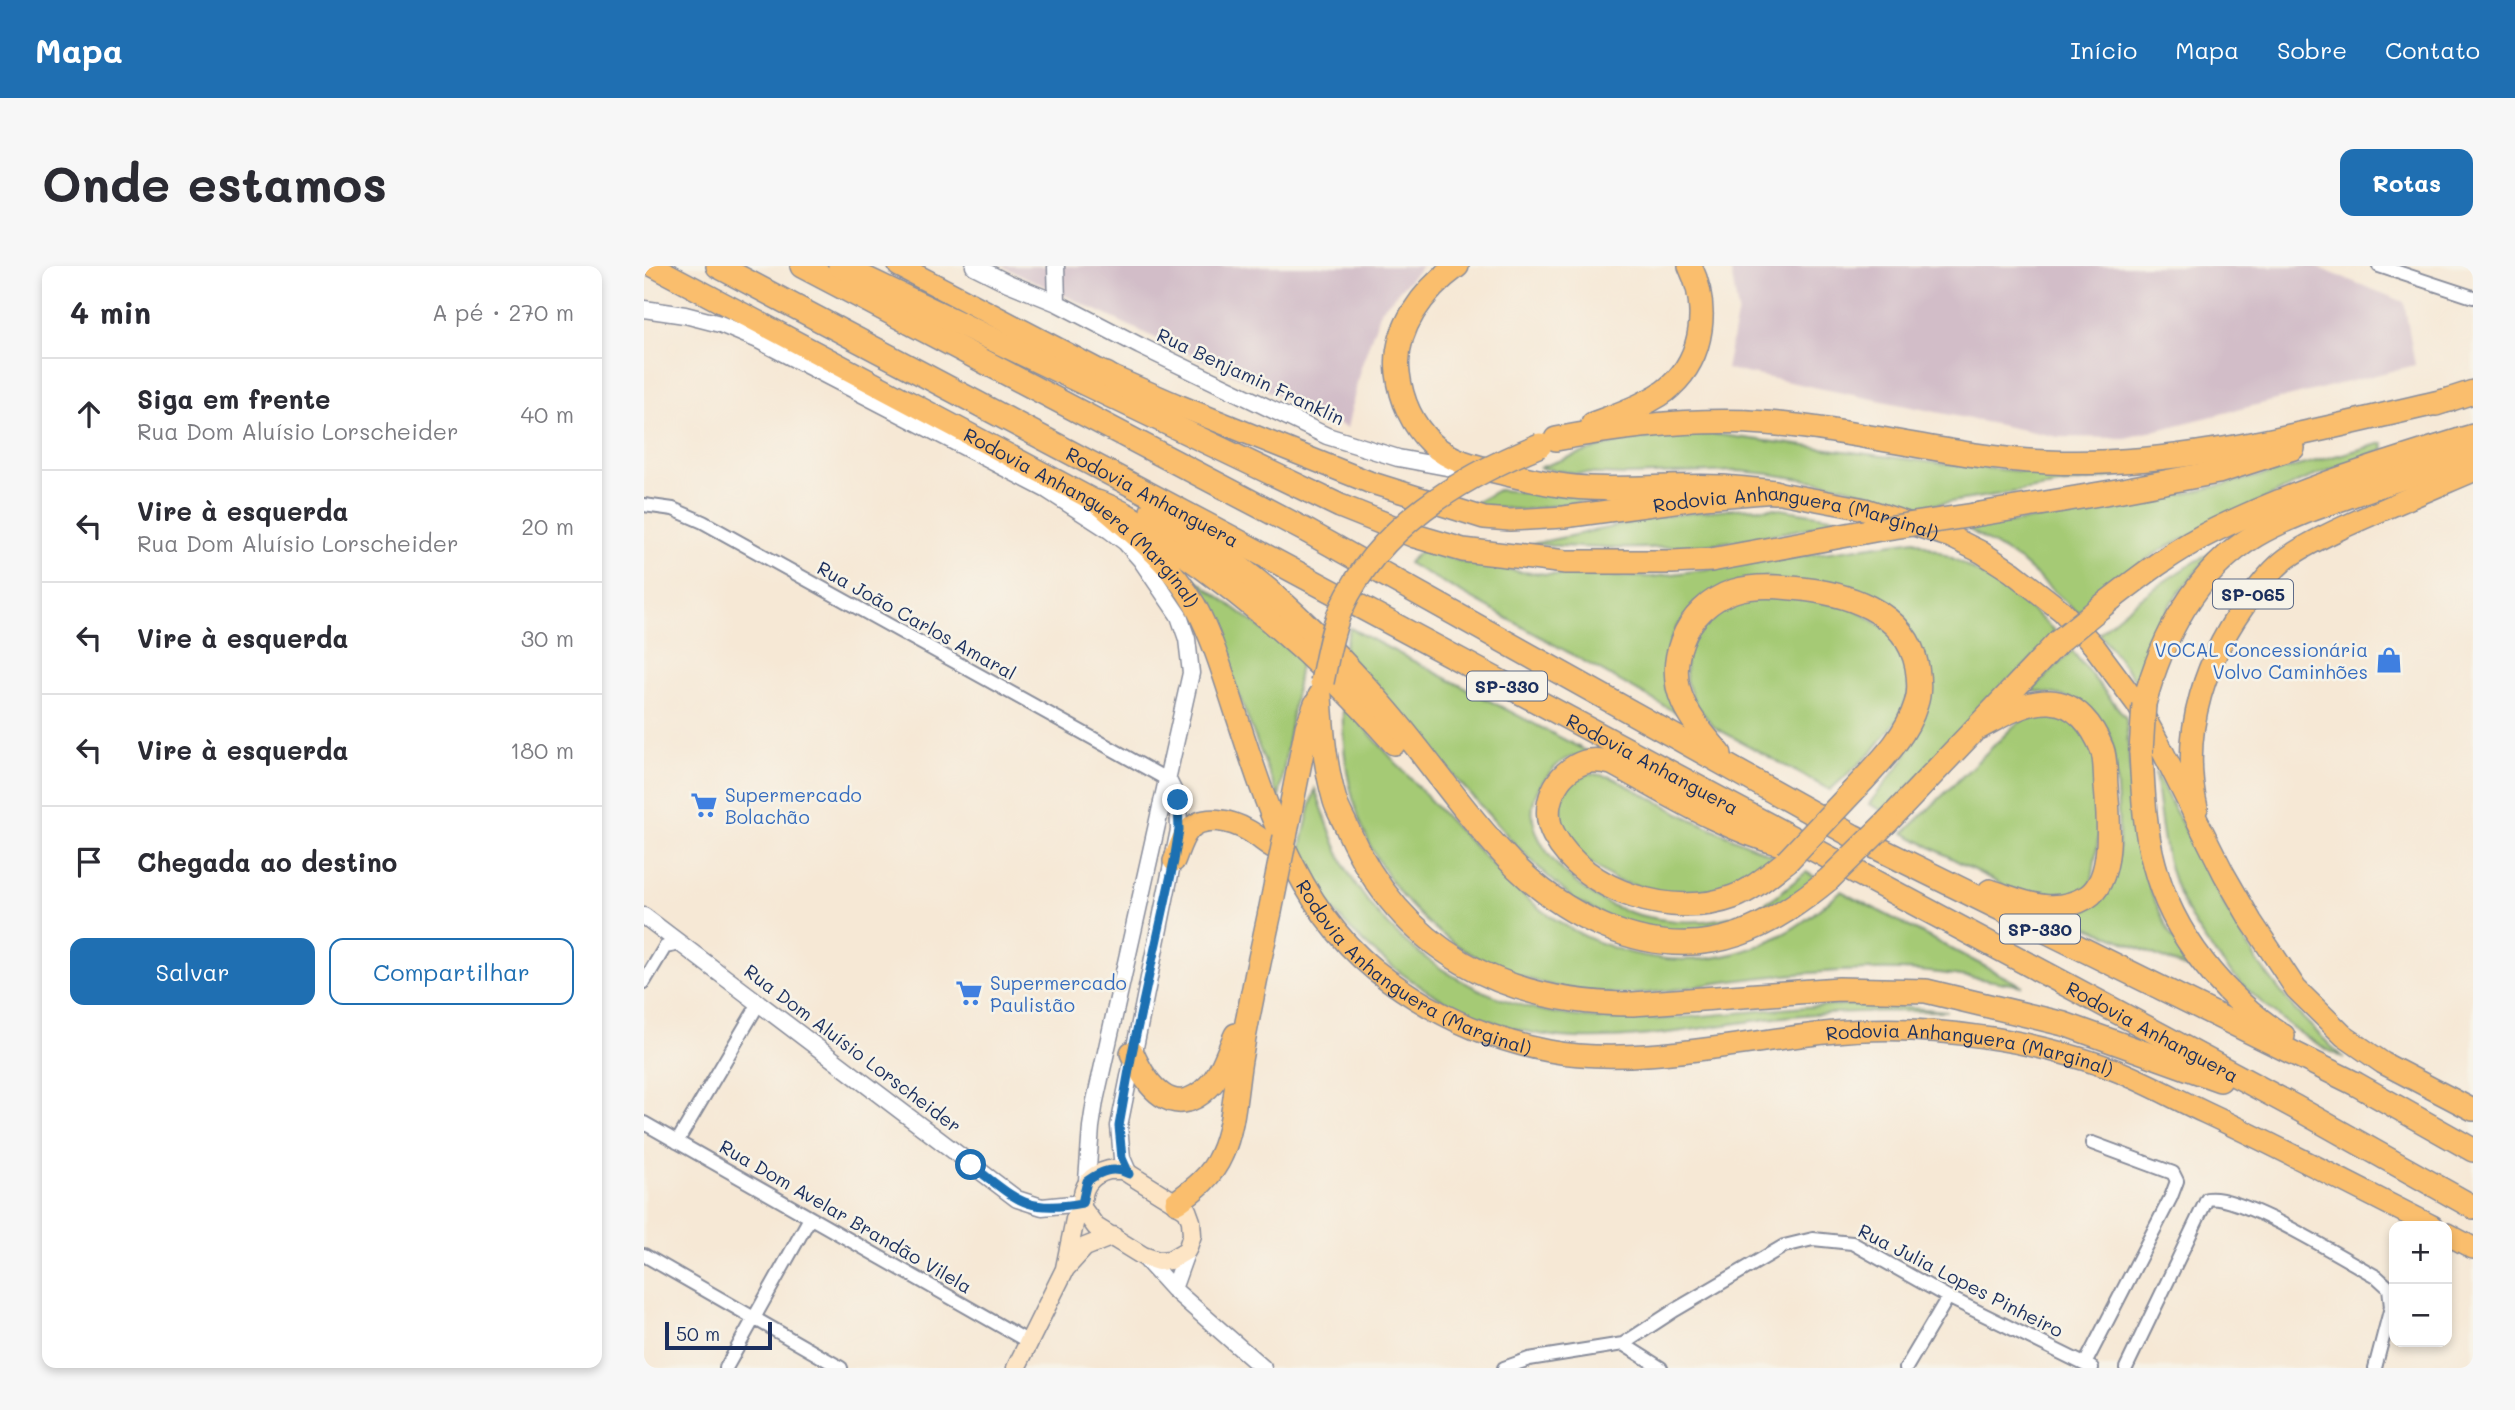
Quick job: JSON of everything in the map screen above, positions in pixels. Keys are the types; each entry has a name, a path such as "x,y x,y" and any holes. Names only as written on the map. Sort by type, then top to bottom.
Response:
{"highway":[{"name":"Rodovia Anhanguera (Marginal)","path":"653,266 1097,502 1156,553 1198,611 1220,665 1279,838 1317,907 1332,929 1355,953 1387,979 1455,1021 1496,1037 1550,1051 1590,1055 1661,1052 1830,1032 1919,1030 2013,1041 2114,1070 2275,1145 2422,1221"},
{"name":"Rodovia Anhanguera","path":"718,266 1233,538 1829,868 2295,1107 2473,1207"},
{"name":"Rodovia Anhanguera","path":"802,266 1305,530 1853,836 2356,1084 2473,1150"},
{"path":"839,266 1340,506 1463,550 1566,562 1711,560 1880,529 2117,491 2218,472 2473,392"},
{"name":"Rodovia Anhanguera (Marginal)","path":"899,266 1106,374 1312,461 1483,518 1510,520 1564,517 1704,498 1775,492 1865,509 1951,537 1981,552 2052,603 2094,646 2137,704 2251,921 2296,989 2344,1035 2383,1063 2473,1110"},
{"path":"1457,266 1424,295 1412,314 1399,353 1399,385 1413,420 1431,443 1443,452 1461,462 1526,478 1585,488 1720,487 1775,492"},
{"path":"1177,1202 1206,1179 1222,1154 1307,727 1320,696 1340,610 1364,570 1386,542 1422,510 1460,484 1503,460 1627,410 1671,387 1696,349 1702,323 1698,288 1690,266"},
{"path":"1106,374 1147,399 1331,485 1416,522 1510,556"},
{"path":"1548,442 1691,421 1768,424 1966,456 2052,463 2109,461 2178,456 2255,443 2449,400"},
{"path":"1034,434 1232,562 1270,592 1313,632 1382,705 1496,846 1549,897 1612,930 1648,940 1693,944 1739,934 1778,916 1829,868 1887,822 2058,642 2151,567 2214,530 2283,499 2354,473 2463,439"},
{"path":"2356,1084 2249,1010 2198,956 2182,932 2154,864 2143,789 2141,752 2144,704 2151,675 2178,618 2196,591 2237,548 2266,529 2295,516 2380,485 2473,457"},
{"name":"SP-065","path":"2203,834 2194,797 2191,762 2194,721 2213,661 2242,608 2288,557 2362,519 2473,471"},
{"path":"1097,502 1121,510 1233,591 1299,646 1357,701 1429,782 1466,808"},
{"path":"1729,765 1693,722 1677,689 1678,657 1686,631 1704,607 1736,590 1777,587 1809,589 1849,599 1882,614 1906,637 1915,657 1919,687 1917,703 1901,736 1854,790 1787,861 1758,884 1732,897 1702,903 1671,904 1641,900 1611,888 1579,865 1553,833 1549,819 1553,789 1570,769 1586,761 1612,763 1743,832 1829,868"},
{"path":"1320,696 1323,740 1331,784 1336,804 1357,851 1384,892 1402,913 1445,952 1469,968 1491,978 1549,995 1600,1004 1839,989 1926,991 2064,1024 2295,1107"},
{"path":"1912,866 2050,909 2071,905 2090,895 2097,887 2108,854 2109,825 2104,752 2095,732 2084,718 2068,705 2051,702 2033,703 1980,727"},
{"path":"1174,861 1189,829 1205,821 1235,824 1275,849 1287,853"},
{"path":"1132,1053 1147,1081 1157,1092 1174,1101 1186,1101 1209,1087 1224,1064 1251,1000"},
{"path":"2452,1237 2473,1248"}],"main road":[{"path":"1016,1368 1065,1269 1075,1219 1082,1205 1087,1181 1099,1172 1122,1170 1187,1210 1192,1235 1187,1250 1170,1260 1158,1261 1143,1256 1096,1227 1082,1205"},
{"path":"1065,1269 1085,1247 1113,1236"}],"street":[{"name":"Rua Benjamin Franklin","path":"974,266 1008,284 1057,303 1327,436 1360,448 1434,466 1526,478"},
{"path":"1056,266 1057,303"},
{"path":"2379,266 2473,297"},
{"path":"644,309 720,324 758,340 1047,490 1125,542 1141,560 1179,617 1187,639 1191,673 1096,1101 1087,1181"},
{"name":"Rua João Carlos Amaral","path":"644,505 673,509 702,523 1168,780"},
{"path":"1129,1174 1122,1158 1119,1126 1132,1053 1174,861 1180,813 1178,800 1168,780"},
{"name":"Rua Dom Aluísio Lorscheider","path":"644,916 1017,1199 1042,1207 1082,1205"},
{"path":"659,955 662,942 660,929"},
{"path":"644,982 665,947 681,944"},
{"path":"677,1142 758,1003"},
{"name":"Rua Dom Avelar Brandão Vilela","path":"644,1123 1029,1342"},
{"path":"2089,1366 2177,1181 2173,1173 2092,1143"},
{"path":"2126,1368 2207,1199 2214,1198 2253,1210 2377,1277 2389,1288 2390,1307 2375,1368"},
{"path":"726,1368 810,1218"},
{"name":"Rua Julia Lopes Pinheiro","path":"1504,1368 1529,1359 1623,1344 1784,1246 1812,1239 1852,1244 1948,1297 2089,1366"},
{"path":"1173,1289 1187,1250"},
{"path":"644,1255 841,1368"},
{"path":"1143,1256 1173,1289 1263,1368"},
{"path":"1906,1368 1948,1297"},
{"path":"1623,1344 1661,1368"}],"shaded area":[{"path":"1002,266 1422,266 1381,310 1360,370 1347,428"},
{"path":"1730,266 2314,266 2404,302 2415,365 2125,438 2058,437 1726,369 1738,311"}],"green space":[{"path":"1713,434 1952,465 2028,472 2149,471 1918,507 1834,484 1770,474 1738,471 1626,475 1574,473 1539,468 1621,442"},
{"path":"2383,443 2384,449 2299,482 2161,550 2109,584 2078,613 2020,561 1968,529 2151,502"},
{"path":"1498,490 1605,498 1523,510 1471,505"},
{"path":"1773,508 1850,520 1746,539 1688,546 1622,548 1532,544 1664,516 1728,509"},
{"path":"1915,540 2010,591 2057,633 1885,812 1869,804 1903,761 1918,731 1927,701 1903,621 1766,577 1677,626 1665,663 1665,688 1675,712 1408,563 1421,550 1468,563 1520,572 1652,577"},
{"path":"2212,552 2172,601 2152,639 2136,681 2099,633 2153,589"},
{"path":"1193,577 1301,658 1279,799"},
{"path":"1793,596 1855,609 1892,633 1908,668 1909,693 1899,718 1871,753 1830,790 1714,727 1695,703 1686,681 1686,659 1692,637 1722,606 1739,599"},
{"path":"1350,628 1590,753 1567,759 1552,770 1542,783 1534,801 1533,820 1539,838 1550,856 1564,872 1597,898 1644,916 1678,921 1712,920 1744,913 1761,905 1806,872 1821,880 1745,926 1679,935 1617,922 1573,899 1513,842 1343,652"},
{"path":"2072,651 2126,718 2133,810 2151,892 2170,934 2198,973 2067,918 2091,906 2106,892 2116,869 2119,838 2114,758 2108,732 2095,714 2081,704 2057,695 2031,691"},
{"path":"1343,704 1434,804 1525,897 1553,918 1615,948 1681,960 1715,957 1748,949 1781,935 1841,891 2022,986 1927,972 1870,970 1793,974 1659,992 1616,994 1543,983 1492,965 1447,938 1409,904 1380,863 1358,816 1346,762"},
{"path":"2044,713 2063,715 2076,724 2096,752 2100,827 2092,881 2085,890 2048,901 2004,886 1904,833 2013,727 2025,718"},
{"path":"2155,772 2257,961 2295,1010 2344,1059 2305,1037 2272,1012 2233,974 2199,931 2175,884 2167,858"},
{"path":"1589,773 1611,777 1689,818 1776,857 1754,876 1728,887 1700,893 1673,895 1617,881 1579,855 1562,827 1560,804 1564,793 1571,782"},
{"path":"1315,789 1345,867 1367,901 1407,943 1430,961 1479,990 1528,1007 1579,1017 1682,1018 1842,1005 1947,1011 1812,1014 1658,1034 1603,1038 1547,1035 1492,1022 1416,984 1371,949 1335,913 1314,882 1301,856"}],"place":[{"name":"VOCAL Concessionária Volvo Caminhões","path":"2389,660"},
{"name":"Supermercado Bolachão","path":"704,805"},
{"name":"Supermercado Paulistão","path":"969,993"}],"route":[{"path":"971,1165 1017,1199 1042,1207 1082,1203 1087,1181 1099,1172 1122,1170 1129,1174 1120,1150 1119,1126 1132,1053 1174,861 1179,830 1178,800"}]}
